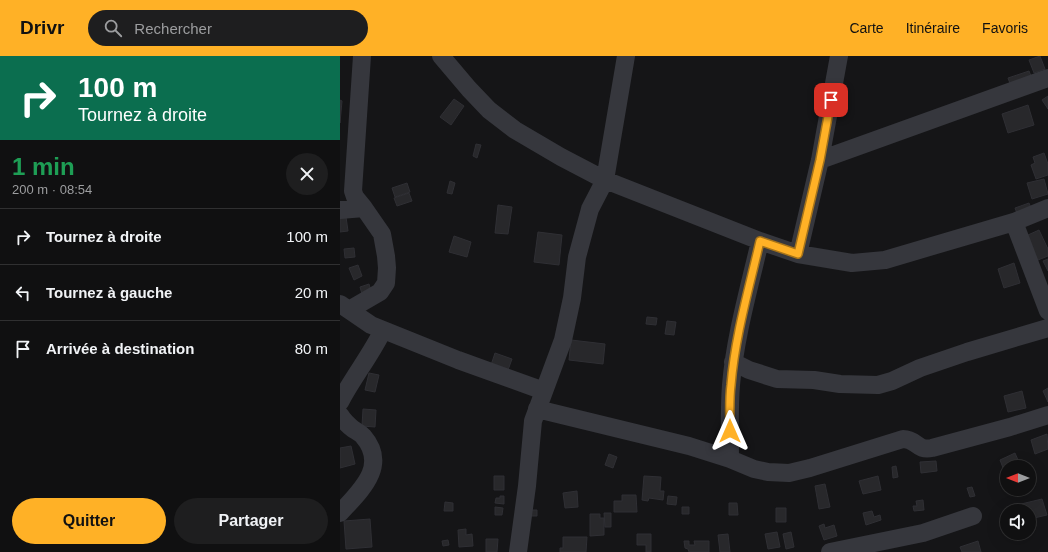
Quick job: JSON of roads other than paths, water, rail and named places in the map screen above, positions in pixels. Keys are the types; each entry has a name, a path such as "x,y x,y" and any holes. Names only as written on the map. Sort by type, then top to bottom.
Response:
{"street":[{"path":"345,307 380,292 386,283 386,256 382,234 355,197 352,185 360,101 362,56"},
{"path":"441,56 489,110 515,130 561,157 605,180 760,241 798,254 852,263 885,260 1014,222 1048,208"},
{"path":"518,552 527,486 532,426 563,340 572,298 577,257 590,209 605,180 626,56"},
{"path":"798,254 820,160 839,56"},
{"path":"820,160 1048,78"},
{"path":"340,210 364,208"},
{"path":"1014,222 1048,311"},
{"path":"730,459 730,386 733,362 742,316 760,241"},
{"path":"345,307 366,322 383,330 458,360 544,391"},
{"path":"733,362 749,370 777,379 814,380 840,384 878,385 892,381 920,368 967,352 1048,328"},
{"path":"340,402 346,390 376,345 383,330"},
{"path":"537,409 689,446 730,459 754,469 768,472 789,472 810,468 904,439 909,439 920,447 926,449 932,448 1010,428 1048,415"},
{"path":"340,415 351,428 362,436 374,456 366,484 340,512"},
{"path":"830,552 923,533 973,516"}]}
